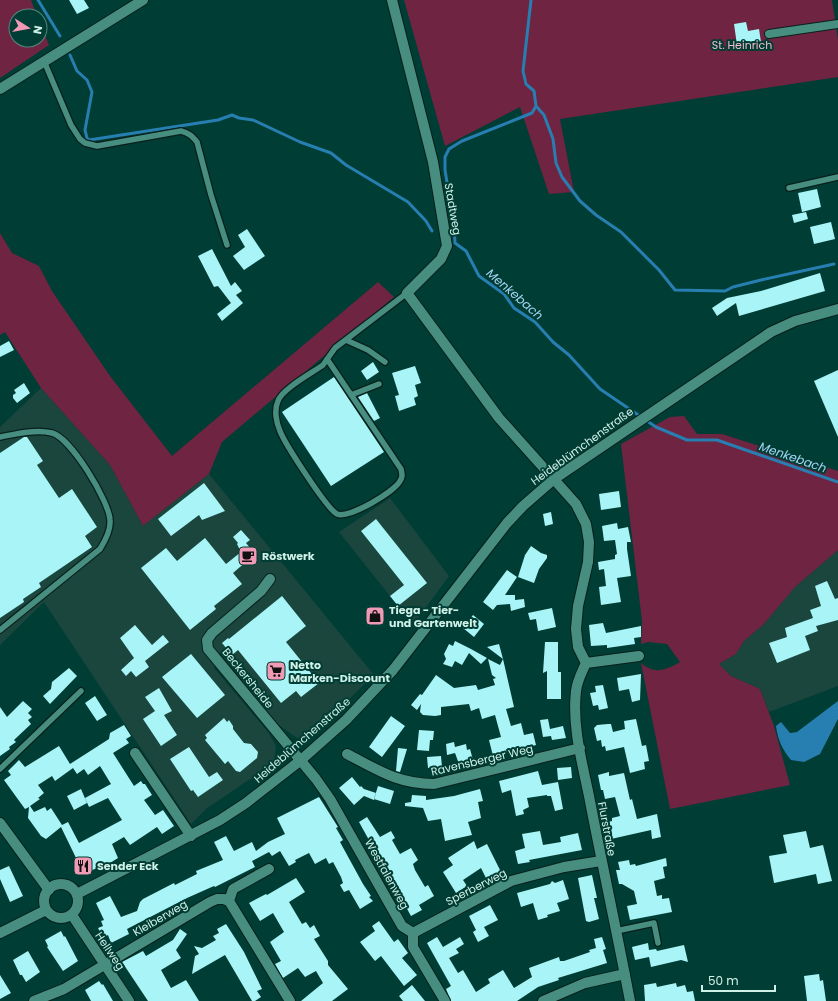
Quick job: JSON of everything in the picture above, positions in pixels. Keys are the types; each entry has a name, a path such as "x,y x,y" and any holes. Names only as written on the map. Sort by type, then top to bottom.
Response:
{"street":[{"path":"0,89 44,60 143,0"},
{"name":"Stadtweg","path":"392,0 433,162 447,246 441,259 406,293"},
{"path":"769,34 838,24"},
{"path":"406,293 499,418 576,504 586,524 589,542 588,562 578,606 576,629 578,647 586,663 639,656"},
{"name":"Heideblümchenstraße","path":"77,894 191,836 246,803 301,760 346,720 393,670 507,523 523,506 554,479 636,422 771,332 795,321 838,309"},
{"name":"Beckersheide","path":"270,579 261,591 212,633 207,640 208,649 301,760"},
{"name":"Flurstraße","path":"586,663 579,677 576,690 575,713 601,861 630,1001"},
{"name":"Ravensberger Weg","path":"347,754 400,780 415,784 434,784 580,748"},
{"path":"135,752 191,836"},
{"name":"Westfalenweg","path":"301,760 330,798 402,926 413,933"},
{"path":"0,823 4,837 49,890"},
{"name":"Sperberweg","path":"413,933 511,881 564,867 601,861"},
{"path":"269,869 233,889 229,901 290,1001"},
{"path":"64,884 74,889 77,894 78,906 72,915 60,919 46,910 44,899 53,886 64,884"},
{"name":"Kleiberweg","path":"34,1001 64,989 210,902 217,899 229,901"},
{"path":"0,933 46,910"},
{"name":"Hellweg","path":"72,915 129,1001"},
{"path":"413,933 413,947 445,1001"},
{"path":"543,1001 585,983 625,974"}],"lane":[{"path":"44,60 71,125 85,144 97,146 181,131 188,132 193,136 197,142 227,245"},
{"path":"789,188 838,177"},
{"path":"327,359 401,470 402,476 400,482 394,488 372,503 346,515 341,515 331,509 280,432 276,419 276,407 278,400 284,393 323,365 327,359 335,348 406,293"},
{"path":"346,340 368,350 385,362"},
{"path":"351,395 380,384"},
{"path":"0,437 26,432 52,433 67,442 95,481 111,520 105,541 100,549 0,630"},
{"path":"0,769 81,691"},
{"path":"616,931 654,923 658,943"}],"shaded area":[{"path":"41,388 110,465 143,526 209,474 374,675 312,735 297,738 276,723 220,652 214,668 268,732 276,746 274,763 263,773 247,781 206,809 191,824 44,602 0,645 0,427"},
{"path":"390,498 449,576 413,625 339,532"},
{"path":"838,550 838,686 769,712 760,689 731,676 719,664 736,654 744,641 764,624 795,587"}],"green space":[{"path":"0,0 31,0 34,8 8,8 8,48 45,48 0,78"},
{"path":"404,0 832,0 838,40 838,77 560,119 574,192 549,194 520,107 445,146"},
{"path":"0,233 12,253 39,266 52,291 110,376 172,456 378,282 394,297 222,442 209,474 143,526 110,465 41,388 5,332 0,335"},
{"path":"684,416 697,434 722,434 838,471 838,550 795,587 764,624 744,641 736,654 719,664 731,676 760,689 774,726 790,785 670,809 641,663 651,669 660,670 680,662 667,644 648,642 641,644 642,621 621,444 670,417"}],"water":[{"path":"838,701 838,719 820,754 804,762 791,760 781,744 776,726 781,722 790,733 797,732"}],"building":[{"path":"69,0 84,0 89,8 77,14"},
{"name":"St. Heinrich","path":"746,22 748,31 759,29 761,42 737,45 734,24"},
{"path":"817,189 821,207 802,212 798,193"},
{"path":"806,212 808,219 794,223 792,215"},
{"path":"831,222 835,239 814,244 810,227"},
{"path":"247,229 265,256 244,270 233,256 245,247 238,235"},
{"path":"212,249 231,286 235,282 242,291 236,295 243,303 222,321 217,314 231,303 218,286 214,287 198,256"},
{"path":"820,273 825,291 739,316 736,303 717,316 712,308 727,298 761,291"},
{"path":"9,341 14,350 0,357 0,346"},
{"path":"373,362 379,372 367,380 361,371"},
{"path":"415,366 421,383 415,385 418,396 414,398 416,405 399,411 395,396 399,395 392,373"},
{"path":"838,370 838,437 814,381"},
{"path":"334,377 384,452 331,486 282,412"},
{"path":"24,383 30,393 17,403 13,398 13,395 16,393 14,390"},
{"path":"367,393 380,418 374,421 358,397"},
{"path":"24,437 27,437 43,461 37,465 59,498 72,489 97,527 85,536 92,547 39,583 41,587 23,599 24,602 0,618 0,453"},
{"path":"204,483 225,511 202,520 199,515 171,536 158,519"},
{"path":"619,491 621,507 601,510 599,494"},
{"path":"551,512 553,524 545,526 543,514"},
{"path":"376,519 427,583 398,606 390,596 404,585 361,531"},
{"path":"617,523 618,529 628,527 631,542 627,542 627,549 631,576 617,578 621,602 601,605 599,587 606,586 604,569 599,570 598,562 615,559 615,555 617,554 615,540 604,541 602,526"},
{"path":"241,530 250,540 246,543 255,554 233,573 242,584 214,606 216,609 190,630 141,568 166,548 177,561 205,538 226,564 241,552 237,544 238,543 233,537"},
{"path":"531,546 547,555 547,558 539,569 534,583 518,577 525,555"},
{"path":"507,570 517,577 505,595 515,595 515,600 524,599 525,607 511,611 510,604 497,605 493,610 483,602"},
{"path":"827,581 835,599 838,598 838,620 816,626 818,631 805,636 810,650 777,663 769,643 787,637 785,628 813,618 810,610 821,606 815,586"},
{"path":"282,596 306,626 286,642 319,683 301,697 296,691 281,703 238,650 232,655 222,643"},
{"path":"552,608 556,627 538,631 536,619 530,620 528,613"},
{"path":"473,615 484,624 474,637 463,628"},
{"path":"603,623 606,633 641,626 641,637 634,638 635,644 607,648 607,645 591,646 589,625"},
{"path":"135,625 152,645 163,635 169,642 145,661 149,667 136,677 131,671 126,676 121,670 134,658 120,638"},
{"path":"455,641 487,658 481,664 469,653 462,665 455,661 452,667 443,664 446,659 444,654 449,644 453,646"},
{"path":"545,642 558,642 558,672 561,672 561,699 547,699 547,671 543,673"},
{"path":"499,644 503,659 487,647"},
{"path":"191,654 225,695 197,718 162,677"},
{"path":"488,659 500,665 503,659 514,707 506,709 511,726 521,723 524,735 533,733 536,745 493,756 489,740 501,737 495,715 482,719 479,708 471,711 469,704 441,707 441,715 423,715 420,712 421,704 417,710 411,705 420,694 422,695 436,675 454,688 476,685 478,690 495,685 493,679 496,678 492,675"},
{"path":"69,668 77,676 50,704 43,696 51,689 52,682"},
{"path":"641,674 640,700 632,702 629,689 619,691 617,678"},
{"path":"603,685 608,708 599,710 598,705 593,706 590,693 596,692 595,686"},
{"path":"159,688 172,711 164,715 177,735 161,746 143,719 155,711 145,697"},
{"path":"95,696 107,715 97,721 85,703"},
{"path":"23,701 32,709 28,713 32,717 28,720 31,724 14,740 16,742 9,747 10,749 0,756 0,707 7,717"},
{"path":"391,716 405,726 382,757 369,747"},
{"path":"224,718 227,722 229,720 233,726 233,729 244,743 251,744 258,752 257,758 240,772 236,771 228,761 225,764 205,740 207,738 205,735"},
{"path":"548,719 550,729 563,726 566,738 552,740 551,736 543,737 540,720"},
{"path":"636,719 642,746 646,745 649,761 644,762 645,769 630,773 624,747 606,751 605,746 602,747 601,740 597,741 594,728 597,725 611,724 613,732 625,729 624,721"},
{"path":"124,725 131,736 126,739 129,743 113,753 134,786 141,781 145,784 152,795 144,800 155,815 163,810 174,826 162,834 157,827 130,845 124,837 112,844 118,858 102,868 101,866 82,875 76,863 78,862 61,827 46,839 41,836 28,818 29,807 25,809 4,780 11,775 8,771 19,760 25,767 59,746 70,764 109,739 110,733","holes":["100,766 111,784 85,798 89,807 108,798 122,820 79,843 68,822 62,825 51,808 47,811 45,807 34,812 30,806 40,799 38,798 44,793 38,785 52,776 55,781 73,768 77,774 84,769 88,775"]},
{"path":"419,730 434,731 433,740 430,740 429,751 417,750"},
{"path":"454,742 455,747 466,744 467,750 470,749 473,760 459,764 455,753 447,755 446,744"},
{"path":"189,747 209,777 217,772 223,780 198,797 193,790 191,791 170,759"},
{"path":"398,748 407,749 400,772 396,771"},
{"path":"441,756 442,767 428,768 427,757"},
{"path":"571,767 572,778 558,780 557,768"},
{"path":"538,771 542,785 558,782 563,809 555,811 551,796 547,795 527,798 529,807 523,810 524,814 516,816 511,790 502,793 499,781"},
{"path":"609,772 609,776 624,773 630,800 632,799 637,819 657,814 661,837 652,839 651,830 611,839 608,822 612,821 612,818 620,816 615,797 605,799 603,790 601,790 598,775"},
{"path":"352,777 360,787 361,786 364,789 376,793 374,800 364,796 354,805 339,788"},
{"path":"378,786 394,791 390,804 374,799"},
{"path":"81,789 87,803 74,810 67,796"},
{"path":"480,789 483,801 478,802 481,818 468,822 472,835 445,841 441,819 428,821 423,808 405,806 405,803 411,802 412,795 426,796 426,800 454,796"},
{"path":"319,797 338,827 336,828 343,840 340,842 371,896 369,897 373,901 360,909 349,890 344,892 340,885 343,883 341,877 333,862 329,864 326,858 315,864 309,853 295,860 296,862 289,866 280,851 272,856 269,852 252,861 255,867 215,887 214,886 187,898 127,929 129,934 111,943 108,935 103,938 98,928 103,926 101,921 104,920 96,903 110,896 121,917 137,911 140,902 143,899 174,883 175,885 197,874 196,871 223,860 214,842 226,836 234,851 252,842 256,851 268,842 285,834 277,818"},
{"path":"367,817 380,837 391,831 395,838 392,840 400,854 411,848 418,860 413,864 415,870 425,887 428,885 434,896 419,905 422,910 411,916 359,822"},
{"path":"540,831 543,845 561,842 560,837 578,833 582,850 529,860 530,862 518,864 515,851 525,848 522,834"},
{"path":"806,831 810,848 823,845 832,881 818,884 816,874 774,883 769,856 787,853 783,835"},
{"path":"474,841 477,849 487,844 501,872 486,878 481,868 463,880 467,886 456,893 443,872 453,865 448,858"},
{"path":"666,858 667,866 663,867 665,878 654,881 657,896 662,895 662,899 669,898 672,912 630,920 627,906 637,904 634,891 622,884 619,884 616,870 620,870 618,862 629,860 630,865 635,864 636,866"},
{"path":"9,866 23,896 10,902 0,879 0,870"},
{"path":"592,875 597,898 594,898 599,919 589,922 586,921 578,878"},
{"path":"296,878 305,892 289,902 302,924 306,922 310,928 314,925 320,936 314,939 328,961 328,965 348,989 332,1001 301,1001 323,983 316,971 305,977 298,968 283,978 275,964 281,961 270,942 284,932 273,913 260,921 249,903 266,894 267,895"},
{"path":"563,880 569,899 557,903 560,911 547,915 548,917 538,920 533,903 521,907 517,893 550,884 552,881 555,883"},
{"path":"490,905 498,920 484,927 489,936 478,942 473,932 476,930 469,916"},
{"path":"379,921 394,942 398,939 408,953 402,958 417,975 404,986 381,956 375,961 360,942 375,931 372,926"},
{"path":"226,924 244,952 262,989 257,991 261,997 255,1001 252,1001 225,955 192,974 195,956 199,954 194,946 202,948 216,940 213,936 219,933 217,929"},
{"path":"180,929 187,934 176,950 181,958 161,970 171,988 186,980 199,1001 148,1001 122,962 143,951 146,956 173,940"},
{"path":"61,931 78,961 63,971 47,947 48,946 45,940"},
{"path":"437,937 443,947 460,937 464,944 456,949 459,953 449,958 458,973 463,970 476,992 490,983 488,979 503,970 514,988 532,977 529,968 559,957 560,961 564,961 590,952 589,950 596,948 594,939 602,937 606,949 603,950 607,963 558,978 559,980 538,987 517,1001 451,1001 446,989 451,986 427,943"},
{"path":"648,943 649,950 656,949 657,951 684,945 688,962 681,960 651,967 649,957 635,960 632,947"},
{"path":"28,951 40,972 26,982 22,975 20,975 13,960"},
{"path":"819,974 820,981 823,980 826,1001 807,1001 804,976"},
{"path":"0,975 11,993 0,999"},
{"path":"99,981 102,985 103,984 113,1001 91,1001 85,990"},
{"path":"656,983 657,987 676,983 677,987 685,985 687,992 693,991 695,1001 645,1001 644,985"},
{"path":"412,985 425,1001 403,1001 399,996"}],"waterway":[{"path":"38,0 60,36"},
{"name":"Menkebach","path":"531,0 523,71 526,84 534,91 536,106 532,113 462,141 449,149 445,157 445,170 454,225 455,243 466,251 479,276 504,294 514,308 535,322 553,342 569,355 600,389 656,427 687,440 717,440 838,482"},
{"path":"70,55 77,71 87,80 92,92 85,130 89,140 218,120 232,115 239,118 253,120 300,142 331,153 346,165 408,202 426,221 432,231"},
{"path":"536,106 544,115 553,139 556,163 562,177 580,201 596,215 621,232 659,270 675,290 725,291 733,287 761,280 834,264"}],"place":[{"name":"Röstwerk","path":"248,556"},
{"name":"Tiega - Tier- und Gartenwelt","path":"375,616"},
{"name":"Netto Marken-Discount","path":"276,671"},
{"name":"Sender Eck","path":"83,866"}]}
